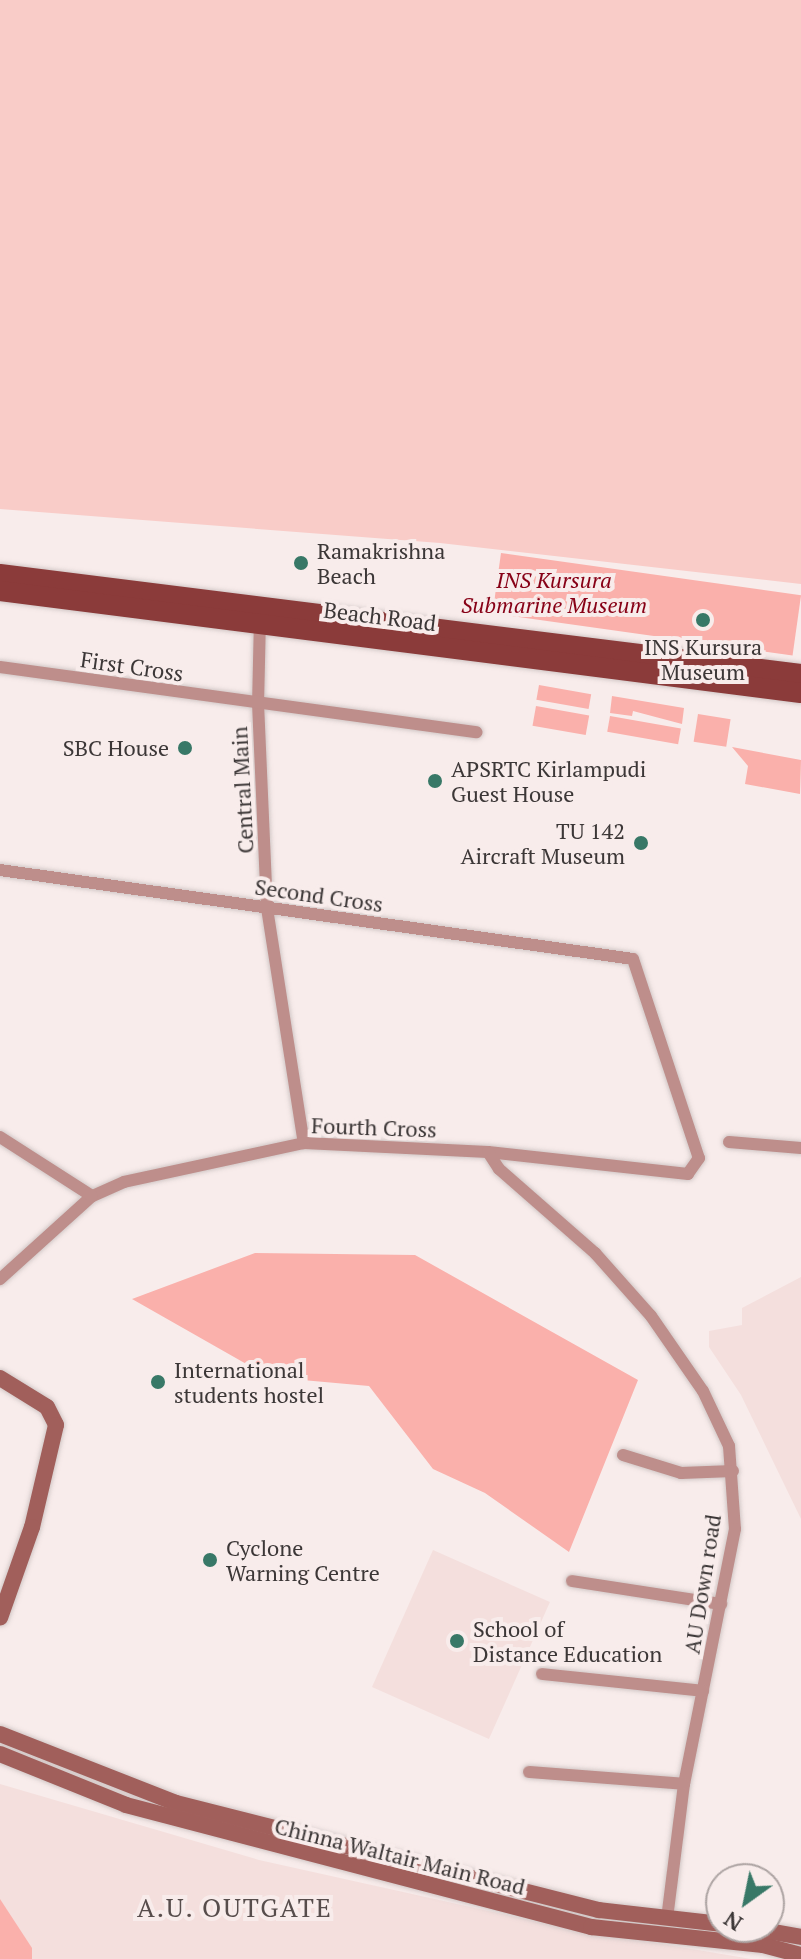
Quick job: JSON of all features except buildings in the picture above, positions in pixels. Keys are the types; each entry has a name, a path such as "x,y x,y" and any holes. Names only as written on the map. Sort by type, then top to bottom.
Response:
{"main road":[{"name":"Beach Road","path":"0,574 260,616 801,693"},
{"name":"Beach Road","path":"0,591 801,674"}],"street":[{"name":"Central Main","path":"260,616 258,703 267,908 304,1143"},
{"name":"First Cross","path":"0,667 477,732"},
{"name":"Second Cross","path":"0,870 633,959 699,1158 688,1174"},
{"path":"0,1137 92,1196"},
{"path":"729,1142 801,1148"},
{"name":"Fourth Cross","path":"0,1279 92,1196 124,1182 304,1143 488,1152 688,1174"},
{"name":"AU Down road","path":"488,1152 499,1169 595,1253 651,1316 721,1422 733,1471 735,1529 684,1784 667,1918"},
{"path":"0,1378 47,1407 56,1425 32,1527 0,1618"},
{"path":"623,1455 681,1473 733,1471"},
{"path":"572,1581 721,1604"},
{"path":"542,1674 703,1691"},
{"name":"Chinna Waltair Main Road","path":"0,1734 176,1803 599,1910 705,1922"},
{"name":"Chinna Waltair Main Road","path":"0,1754 126,1805 591,1927 763,1945 801,1955"},
{"path":"529,1772 684,1784"}],"shaded area":[{"path":"0,0 801,0 801,584 440,543 0,509"},
{"path":"801,1277 801,1519 741,1395 709,1347 709,1331 742,1325 742,1308"},
{"name":"School of Distance Education","path":"433,1550 550,1602 489,1739 372,1687"},
{"path":"0,1784 259,1860 556,1926 751,1959 0,1959"}],"green space":[{"name":"INS Kursura Submarine Museum","path":"501,553 801,595 793,656 493,613"},
{"path":"539,685 591,694 589,709 536,700"},
{"path":"612,696 684,708 682,724 633,711 632,716 610,713"},
{"path":"536,706 589,715 586,735 533,726"},
{"path":"698,714 731,719 726,747 694,742"},
{"path":"610,716 681,729 678,744 607,732"},
{"path":"732,747 801,760 800,794 745,784 748,766"},
{"path":"255,1253 415,1255 638,1380 569,1552 485,1493 433,1469 369,1386 269,1377 132,1299"},
{"path":"0,1899 32,1948 32,1959 0,1959"}],"place":[{"name":"Ramakrishna Beach","path":"301,563"},
{"name":"INS Kursura Museum","path":"703,620"},
{"name":"SBC House","path":"185,748"},
{"name":"APSRTC Kirlampudi Guest House","path":"435,781"},
{"name":"TU 142 Aircraft Museum","path":"641,843"},
{"name":"International students hostel","path":"158,1382"},
{"name":"Cyclone Warning Centre","path":"210,1560"},
{"name":"School of Distance Education","path":"457,1641"}],"district":[{"name":"A.U. OUTGATE","path":"235,1908"}]}
